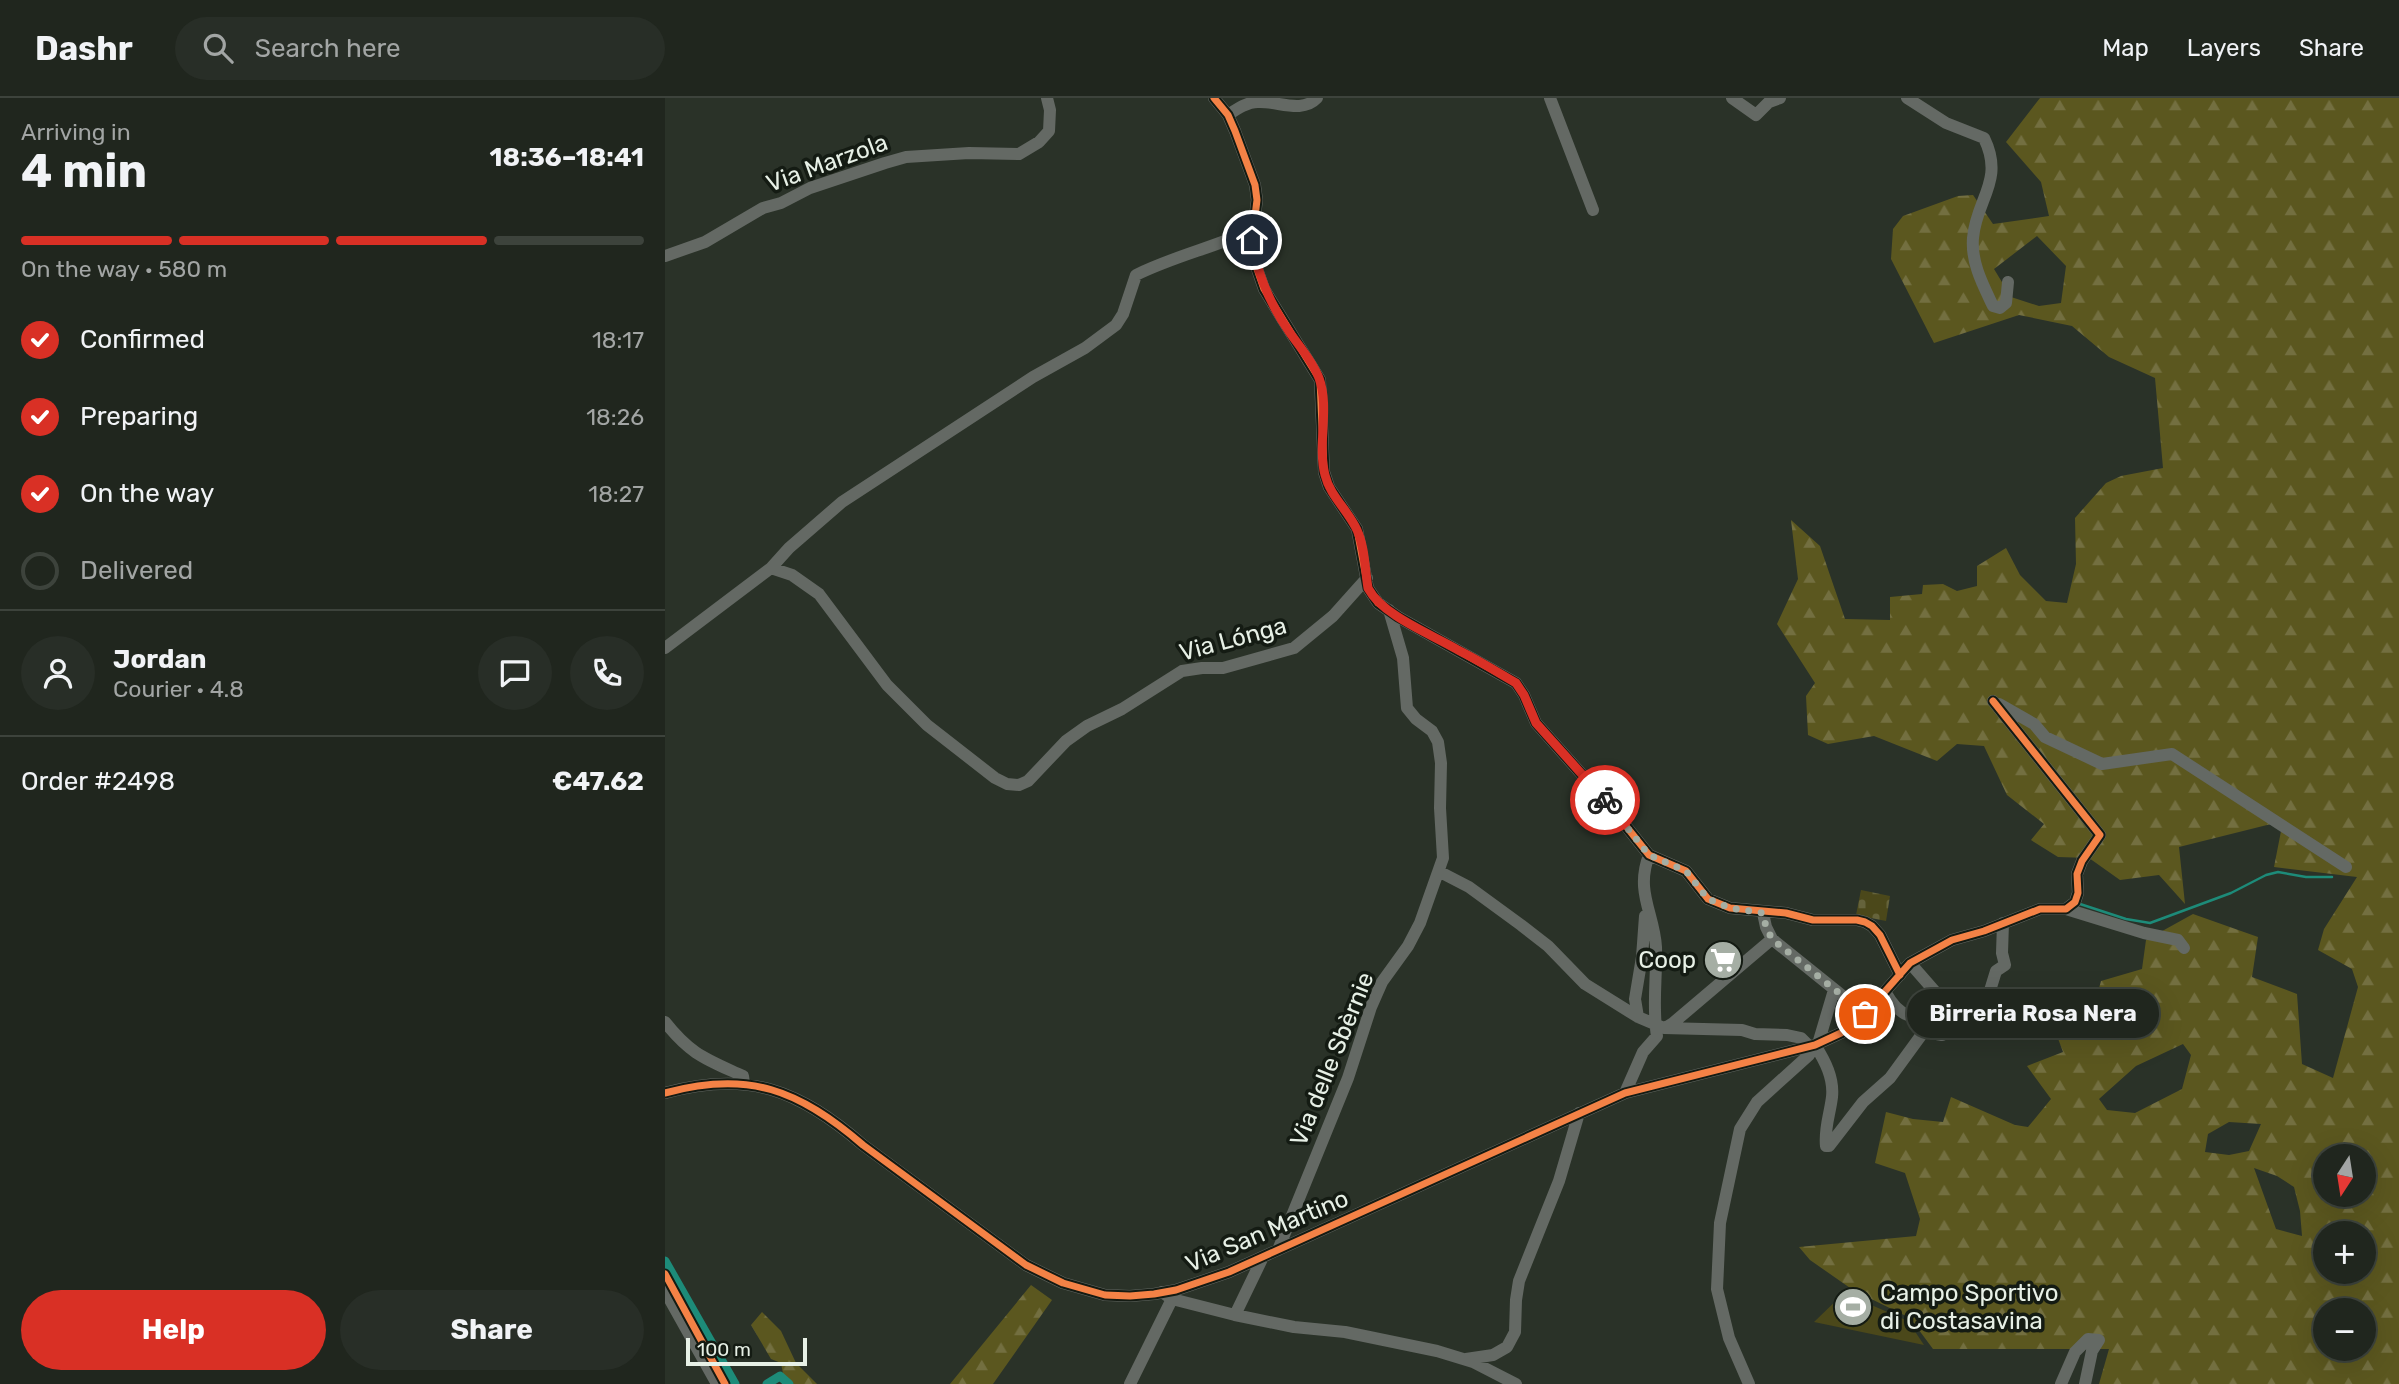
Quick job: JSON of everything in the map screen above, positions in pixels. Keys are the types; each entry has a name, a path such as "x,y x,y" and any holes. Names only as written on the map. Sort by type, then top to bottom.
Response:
{"street":[{"name":"Via Marzola","path":"665,256 705,242 763,208 781,203 810,188 885,163 906,157 969,153 1019,154 1039,142 1049,131 1050,110 1047,98"},
{"path":"1214,98 1228,115 1255,186 1257,200 1252,240 1255,263 1264,289 1278,316 1312,363 1320,380 1324,472 1329,487 1357,529 1372,595 1389,610 1516,683 1536,723 1610,806 1649,855 1686,871 1708,899 1730,908 1763,913 1786,913 1813,920 1865,922 1880,935 1900,975"},
{"path":"1228,115 1255,102 1298,107 1312,104 1317,98"},
{"path":"1550,98 1593,210"},
{"path":"1732,98 1756,115 1769,103 1780,98"},
{"path":"1907,98 1946,123 1984,138 1991,152 1993,169 1975,223 1973,256 1993,306 2000,308 2006,303 2008,282"},
{"path":"665,648 771,568 789,548 842,502 1033,377 1085,348 1116,325 1123,314 1136,275 1254,229"},
{"name":"Via Lónga","path":"771,568 792,575 819,594 887,685 927,725 995,778 1007,784 1019,785 1028,781 1066,741 1087,726 1122,709 1182,671 1223,668 1294,648 1333,616 1367,579"},
{"name":"Via delle Sbèrnie","path":"1278,1250 1348,1078 1371,1007 1383,982 1414,935 1440,872 1443,858 1438,742 1432,731 1407,708 1403,658 1389,610"},
{"path":"2066,909 2075,902 2078,893 2077,874 2099,835 1993,701 2034,724 2045,737 2102,764 2172,754 2346,867"},
{"path":"1625,1093 1643,1052 1657,1036 1660,1027 1656,944 1646,905 1643,879 1649,855"},
{"path":"1440,872 1469,887 1521,925 1548,946 1584,984 1638,1017 1660,1027 1742,1030 1755,1034 1787,1035 1815,1045 1825,1062 1832,1083 1826,1146 1829,1146 1863,1102 1890,1078 1925,1030"},
{"path":"1638,1017 1635,999 1646,905"},
{"path":"1911,1017 1938,1015 1938,995 1910,963 1952,940 1984,931 2040,909 2066,909 2144,933 2178,940 2185,948"},
{"path":"1763,913 1772,939 1865,1014"},
{"path":"1981,1020 1996,971 2005,965 2002,953 2003,923"},
{"path":"1660,1027 1673,1023 1772,939"},
{"name":"Via San Martino","path":"665,1093 721,1082 744,1084 795,1098 815,1109 1026,1265 1063,1283 1105,1295 1167,1296 1263,1257 1625,1093 1815,1045 1841,1033 1865,1014 1910,963"},
{"path":"1749,1384 1729,1338 1717,1289 1720,1223 1740,1129 1757,1102 1809,1055 1834,990"},
{"path":"1886,993 1893,1004 1925,1030 1941,1035 1955,1020 1997,1023 2028,1010"},
{"path":"665,1022 694,1054 743,1076 744,1084"},
{"path":"1466,1359 1493,1355 1507,1347 1515,1332 1519,1281 1559,1181 1579,1114"},
{"path":"1235,1315 1263,1257"},
{"path":"665,1291 717,1384"},
{"path":"1130,1384 1167,1296 1235,1315 1294,1327 1345,1332 1466,1359 1516,1384"},
{"path":"2060,1384 2075,1352 2088,1339 2099,1340 2092,1351 2085,1384"},
{"path":"1493,1355 1496,1374"}],"green space":[{"path":"2040,98 2399,98 2399,1384 2099,1384 2109,1349 1933,1349 1910,1318 1853,1290 1810,1260 1799,1247 1916,1236 1920,1219 1905,1173 1875,1163 1886,1112 1913,1119 1943,1122 1951,1097 2015,1125 2028,1127 2051,1099 2027,1066 2063,1052 2056,1033 2080,1021 2061,1000 2080,994 2096,999 2101,981 2142,969 2146,940 2193,914 2258,937 2252,977 2297,994 2302,1064 2333,1078 2358,987 2352,969 2318,950 2324,929 2357,877 2274,867 2283,821 2179,847 2185,904 2159,875 2120,880 2089,858 2058,857 2031,840 2044,824 2007,795 1984,746 1957,744 1937,761 1874,736 1828,744 1808,735 1806,696 1815,683 1777,624 1798,579 1791,520 1820,546 1845,619 1890,620 1890,597 1922,594 1923,585 1943,584 1957,591 1977,586 1977,566 2006,548 2020,575 2046,601 2067,603 2076,564 2075,518 2106,483 2121,476 2163,468 2155,378 2109,357 2072,326 2019,315 1934,343 1891,259 1893,229 1903,216 1958,196 1973,195 1993,224 2049,216 2041,182 2006,142","holes":["2037,236 2066,266 2061,303 2039,306 2011,297 1994,269","2183,1044 2191,1055 2182,1089 2135,1113 2107,1110 2099,1099 2136,1066","2229,1122 2261,1124 2249,1151 2229,1155 2205,1152 2208,1134","2254,1168 2277,1176 2294,1187 2302,1236 2276,1229"]},
{"path":"1861,890 1890,896 1886,921 1856,915"},
{"path":"1031,1285 1052,1300 993,1384 950,1384"},
{"name":"Campo Sportivo di Costasavina","path":"1844,1293 1908,1321 1924,1345 1814,1322"},
{"path":"762,1312 781,1331 796,1363 817,1384 789,1384 784,1379 781,1363 771,1359 751,1325"}],"waterway":[{"path":"2080,904 2126,919 2150,923 2231,893 2266,875 2278,872 2306,877 2332,877"},
{"path":"665,1261 735,1384"},
{"path":"767,1384 780,1376 789,1384"}],"cycle path":[{"path":"1214,98 1228,115 1255,185 1257,200 1252,240 1255,263 1264,289 1320,380 1324,472 1329,487 1357,529 1368,588 1378,603 1516,683 1536,723 1610,806 1649,855 1686,871 1708,899 1730,908 1786,913 1813,920 1865,922 1880,935 1900,975"},
{"path":"665,1093 695,1086 748,1085 794,1098 840,1126 1026,1265 1063,1283 1105,1295 1130,1296 1176,1290 1229,1272 1625,1093 1815,1045 1841,1033 1865,1014 1910,963 1952,940 1984,931 2040,909 2066,909 2075,902 2078,893 2077,874 2082,861 2100,835 1993,701"},
{"path":"665,1274 725,1384"}],"way so far":[{"path":"1605,800 1649,855 1686,871 1708,899 1730,908 1763,913 1772,939 1865,1014"}],"place":[{"name":"Coop","path":"1723,960"},
{"name":"Birreria Rosa Nera","path":"1865,1014"},
{"name":"Campo Sportivo di Costasavina","path":"1853,1307"}],"route":[{"path":"1252,240 1255,263 1264,289 1278,316 1312,363 1320,380 1323,399 1324,472 1329,487 1357,529 1368,588 1372,595 1378,603 1398,617 1516,683 1536,723 1605,800"}]}
